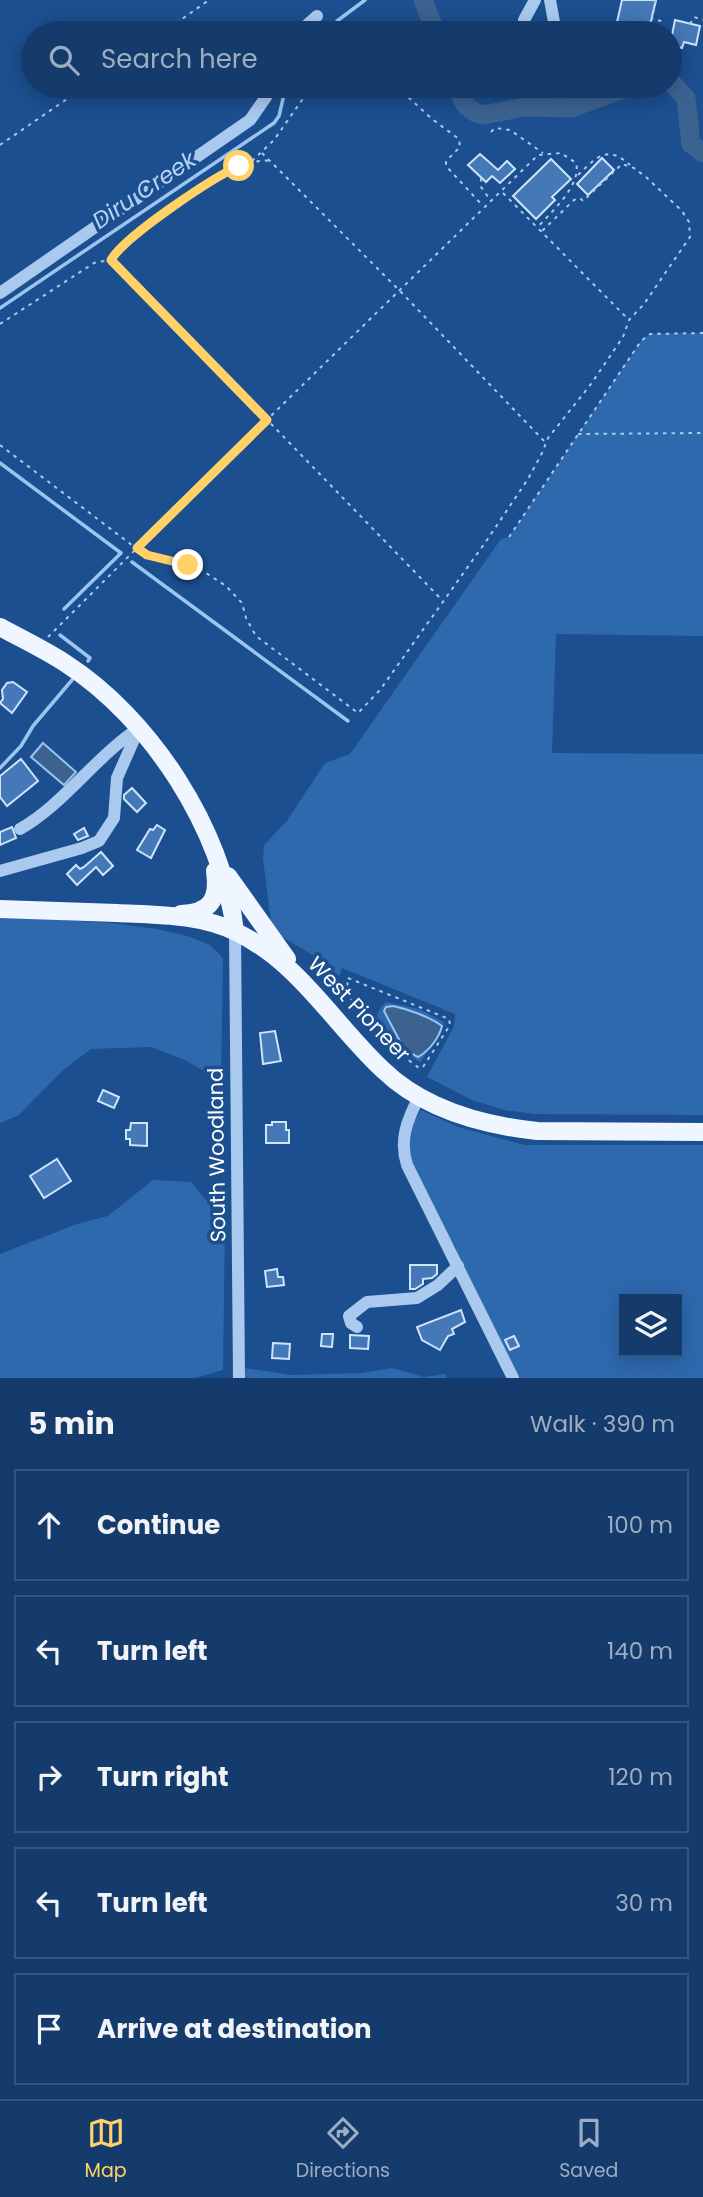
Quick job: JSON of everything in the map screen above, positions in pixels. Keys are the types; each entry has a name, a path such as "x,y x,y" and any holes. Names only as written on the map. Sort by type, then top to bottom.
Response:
{"main road":[{"path":"0,627 66,664 93,684 139,728 167,766 210,840 232,904 235,931"},
{"path":"0,909 160,915 200,911 213,901 217,884 210,840"},
{"path":"220,865 301,979"},
{"name":"West Pioneer","path":"160,915 201,921 235,931 279,959 301,979 383,1070 419,1097 469,1118 510,1128 568,1132 703,1132"}],"street":[{"path":"524,21 535,0"},
{"path":"550,0 553,21"},
{"path":"311,21 317,16"},
{"path":"0,293 250,120 265,98"},
{"path":"20,829 38,819 93,764 139,728"},
{"path":"0,871 99,841 114,818 117,778 139,728"},
{"name":"South Woodland","path":"235,931 239,1378"},
{"path":"419,1097 407,1121 403,1154 513,1378"},
{"path":"357,1327 351,1323 349,1316 366,1303 417,1298 438,1285 458,1266"}],"path":[{"path":"200,0 203,5"},
{"path":"180,21 209,0"},
{"path":"656,0 652,19 661,21"},
{"path":"690,24 694,18 703,20"},
{"path":"0,145 69,98"},
{"path":"251,162 262,153 305,98"},
{"path":"409,98 459,139 460,147 446,161 447,167 485,208"},
{"path":"491,132 495,128 506,128 544,154"},
{"path":"262,153 546,443"},
{"path":"39,648 55,628 101,586 538,155 561,153 572,158 578,167 577,175"},
{"path":"0,445 147,555 203,570 226,586 242,603 246,618 256,636 358,713 380,690 487,540 528,479 546,443 614,350 629,320 644,304 690,235 689,222 682,211 619,155 604,154 598,156 577,175 568,191 537,228"},
{"path":"0,324 94,263 111,260 148,226 221,175 251,162 270,161"},
{"path":"541,232 574,200 580,198 583,201 619,166 625,164 634,168"},
{"path":"481,178 481,187 492,202"},
{"path":"502,192 629,320"},
{"path":"111,260 443,600"},
{"path":"509,537 641,341 650,334 703,333"},
{"path":"578,434 703,433"},
{"path":"348,978 449,1019 450,1025 421,1068 384,1040 365,1019 347,991 348,978"}],"shaded area":[{"path":"703,333 703,636 556,634 552,753 703,754 703,1115 535,1114 504,1110 472,1100 427,1077 454,1026 455,1014 342,968 339,976 316,957 272,931 263,858 264,845 286,822 325,763 350,754 501,539 509,537 641,341 650,334"},
{"path":"43,743 76,772 64,785 31,757"},
{"path":"0,916 110,923 157,929 210,945 223,958 221,1081 185,1060 151,1047 91,1049 62,1071 19,1115 0,1123"},
{"path":"386,1002 419,1009 444,1022 440,1035 420,1062 397,1044 378,1023 378,1014","holes":["393,1006 412,1011 442,1026 425,1053 404,1049 384,1011"]},
{"path":"393,1006 419,1014 442,1026 433,1044 418,1057 404,1049 384,1011 386,1007"},
{"path":"421,1110 458,1127 525,1145 703,1145 703,1378 516,1378 463,1270 455,1246 440,1225 411,1169 407,1144 412,1125"},
{"path":"153,1180 191,1182 225,1223 223,1370 195,1378 0,1378 0,1254 77,1224 108,1216"},
{"path":"243,1368 292,1375 362,1373 392,1368 424,1377 446,1374 447,1378 243,1378"}],"building":[{"path":"622,0 656,0 651,21 617,21"},
{"path":"682,22 700,26 696,45 684,42 682,48"},
{"path":"480,154 498,170 507,161 515,169 500,183 492,176 486,182 468,165"},
{"path":"602,158 614,170 588,195 577,184"},
{"path":"551,159 571,179 552,197 555,200 536,219 513,196"},
{"path":"13,682 27,692 12,713 0,703 3,699 2,690 7,683"},
{"path":"21,759 38,781 7,806 0,797 0,776"},
{"path":"132,788 146,803 137,812 124,799 124,795"},
{"path":"157,825 165,830 151,858 137,850 150,829 153,830"},
{"path":"12,827 16,838 0,845 0,832"},
{"path":"84,828 88,836 78,840 74,834"},
{"path":"101,852 113,866 103,875 96,867 77,885 67,874 76,865 80,869 84,867"},
{"path":"275,1031 281,1061 263,1064 260,1033"},
{"path":"103,1090 119,1097 114,1108 98,1101"},
{"path":"272,1122 286,1122 289,1143 266,1143 266,1125 272,1125"},
{"path":"131,1123 147,1123 147,1146 130,1145 130,1139 126,1139 126,1130 130,1130"},
{"path":"57,1159 71,1181 44,1198 30,1176"},
{"path":"410,1265 437,1265 437,1274 423,1279 423,1284 415,1289 410,1289"},
{"path":"277,1269 278,1277 283,1277 284,1285 267,1287 265,1271"},
{"path":"461,1310 465,1322 452,1329 454,1334 448,1336 440,1350 422,1340 417,1327"},
{"path":"322,1334 333,1334 332,1347 321,1346"},
{"path":"350,1335 369,1336 368,1349 350,1348"},
{"path":"514,1336 519,1346 510,1350 505,1340"},
{"path":"273,1343 290,1344 289,1359 272,1358"}],"waterway":[{"name":"Diru Creek","path":"337,21 365,0"},
{"path":"423,0 431,21"},
{"path":"682,94 686,98 691,144 703,153"},
{"name":"Diru Creek","path":"0,308 274,123 279,116 283,98"},
{"path":"462,98 466,106 484,115 525,107 571,108 598,98"},
{"name":"Diru Creek","path":"0,463 121,553 64,609"},
{"name":"Diru Creek","path":"132,562 348,721"},
{"name":"Diru Creek","path":"60,635 90,658 88,661"},
{"name":"Diru Creek","path":"0,768 21,746 33,726 72,680"}],"route":[{"path":"188,565 147,555 137,548 267,420 111,260 148,226 221,175 239,166"}]}
